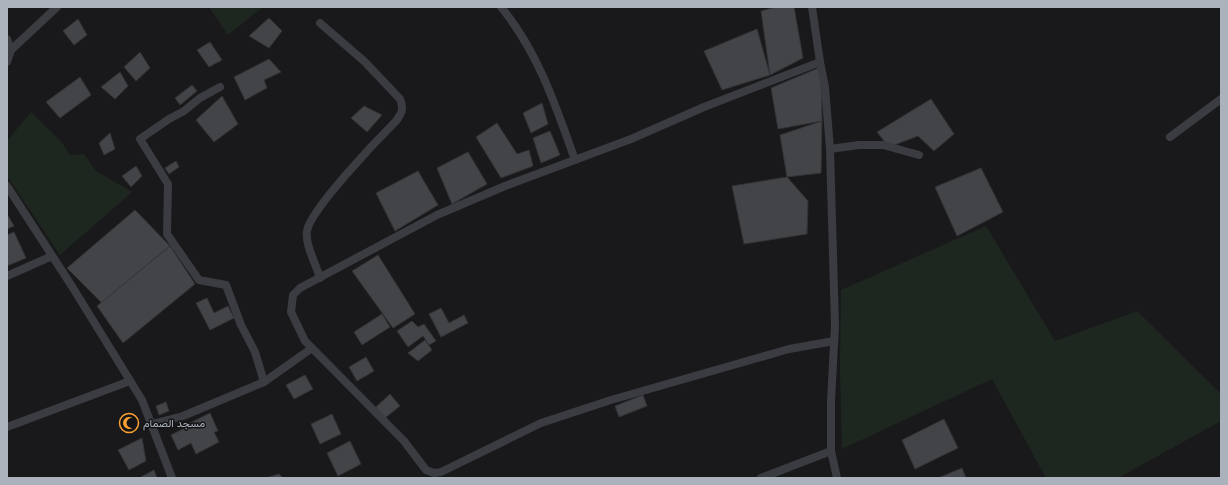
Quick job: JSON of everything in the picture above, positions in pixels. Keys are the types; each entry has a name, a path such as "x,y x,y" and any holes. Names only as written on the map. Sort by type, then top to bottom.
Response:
{"street":[{"path":"7,62 11,50 57,7"},
{"path":"501,7 533,55 546,81 575,160"},
{"path":"812,7 828,113 830,149 834,341 831,401 831,451 837,478"},
{"path":"320,23 365,62 400,99 403,112 396,122 337,186 310,220 307,236 320,278"},
{"path":"7,39 11,50"},
{"path":"820,62 704,107 631,139 506,186 437,215 300,288 293,295 291,312 305,341 404,441 426,470 434,474 441,472 541,423 611,400 789,349 834,341"},
{"path":"220,87 200,98 184,111 169,119 140,139 168,184 167,234 199,280 226,285 241,325 255,352 264,382"},
{"path":"1170,138 1221,99"},
{"path":"830,149 859,145 883,145 919,155"},
{"path":"7,186 73,288 142,400 172,478"},
{"path":"7,276 52,256"},
{"path":"152,424 183,416 264,382 312,348"},
{"path":"7,427 130,381"},
{"path":"761,478 831,451"}],"shaded area":[{"path":"209,7 263,7 228,35"},
{"path":"31,112 60,140 70,155 84,154 96,171 132,192 60,255 7,176 7,141"},
{"path":"986,226 1055,341 1137,311 1221,394 1221,421 1118,478 1046,478 992,379 842,449 840,367 841,290"}],"building":[{"path":"776,7 794,7 803,58 770,75 761,11"},
{"path":"269,18 282,31 269,48 249,36"},
{"path":"78,19 87,35 74,45 63,31"},
{"path":"757,29 770,75 722,90 704,51"},
{"path":"210,42 222,60 209,67 197,50"},
{"path":"140,52 150,68 136,81 124,67"},
{"path":"269,59 281,72 264,80 267,88 245,100 234,77"},
{"path":"821,67 822,121 778,129 771,88"},
{"path":"120,72 128,86 115,99 101,87"},
{"path":"80,77 91,95 60,118 46,102"},
{"path":"192,85 197,91 180,105 175,98"},
{"path":"222,96 238,124 214,142 196,120"},
{"path":"931,99 954,134 934,151 918,136 889,147 877,132"},
{"path":"542,103 548,124 531,133 523,113"},
{"path":"364,106 382,115 367,132 351,118"},
{"path":"822,121 821,173 787,177 780,135"},
{"path":"497,123 517,154 529,150 533,166 501,178 476,137"},
{"path":"550,131 560,155 541,163 533,138"},
{"path":"110,133 115,149 104,155 99,143"},
{"path":"468,152 487,184 452,204 437,168"},
{"path":"176,161 179,167 169,174 165,168"},
{"path":"136,166 142,176 131,187 122,176"},
{"path":"981,168 1003,212 957,236 935,187"},
{"path":"418,171 438,205 395,231 376,193"},
{"path":"787,177 808,201 807,234 744,244 732,186"},
{"path":"135,210 170,246 102,303 67,268"},
{"path":"7,214 14,226 7,229"},
{"path":"14,232 26,258 7,266 7,235"},
{"path":"170,246 195,284 123,343 97,306"},
{"path":"378,255 415,314 393,328 352,271"},
{"path":"207,298 214,313 228,306 234,318 210,330 196,303"},
{"path":"441,308 449,323 464,315 468,323 441,337 429,314"},
{"path":"382,314 390,327 362,345 354,332"},
{"path":"412,321 418,327 424,324 436,341 429,345 423,336 408,347 397,331"},
{"path":"425,340 432,350 418,361 408,353"},
{"path":"366,357 374,371 357,381 349,367"},
{"path":"305,375 313,389 294,399 286,385"},
{"path":"390,394 400,406 385,418 376,407"},
{"path":"643,395 647,406 619,417 615,406"},
{"path":"166,402 169,411 159,415 156,406"},
{"path":"210,413 218,431 214,432 219,442 196,454 191,443 178,450 171,435 187,427 186,425"},
{"path":"332,414 341,434 320,444 311,424"},
{"path":"944,419 958,448 915,469 902,440"},
{"path":"142,438 146,461 129,470 118,450"},
{"path":"350,441 361,464 338,476 327,453"},
{"path":"962,468 966,478 938,478"},
{"path":"154,470 157,478 139,478"},
{"path":"279,474 283,478 265,478"}],"place":[{"name":"مسجد الصمام","path":"129,423"}]}
